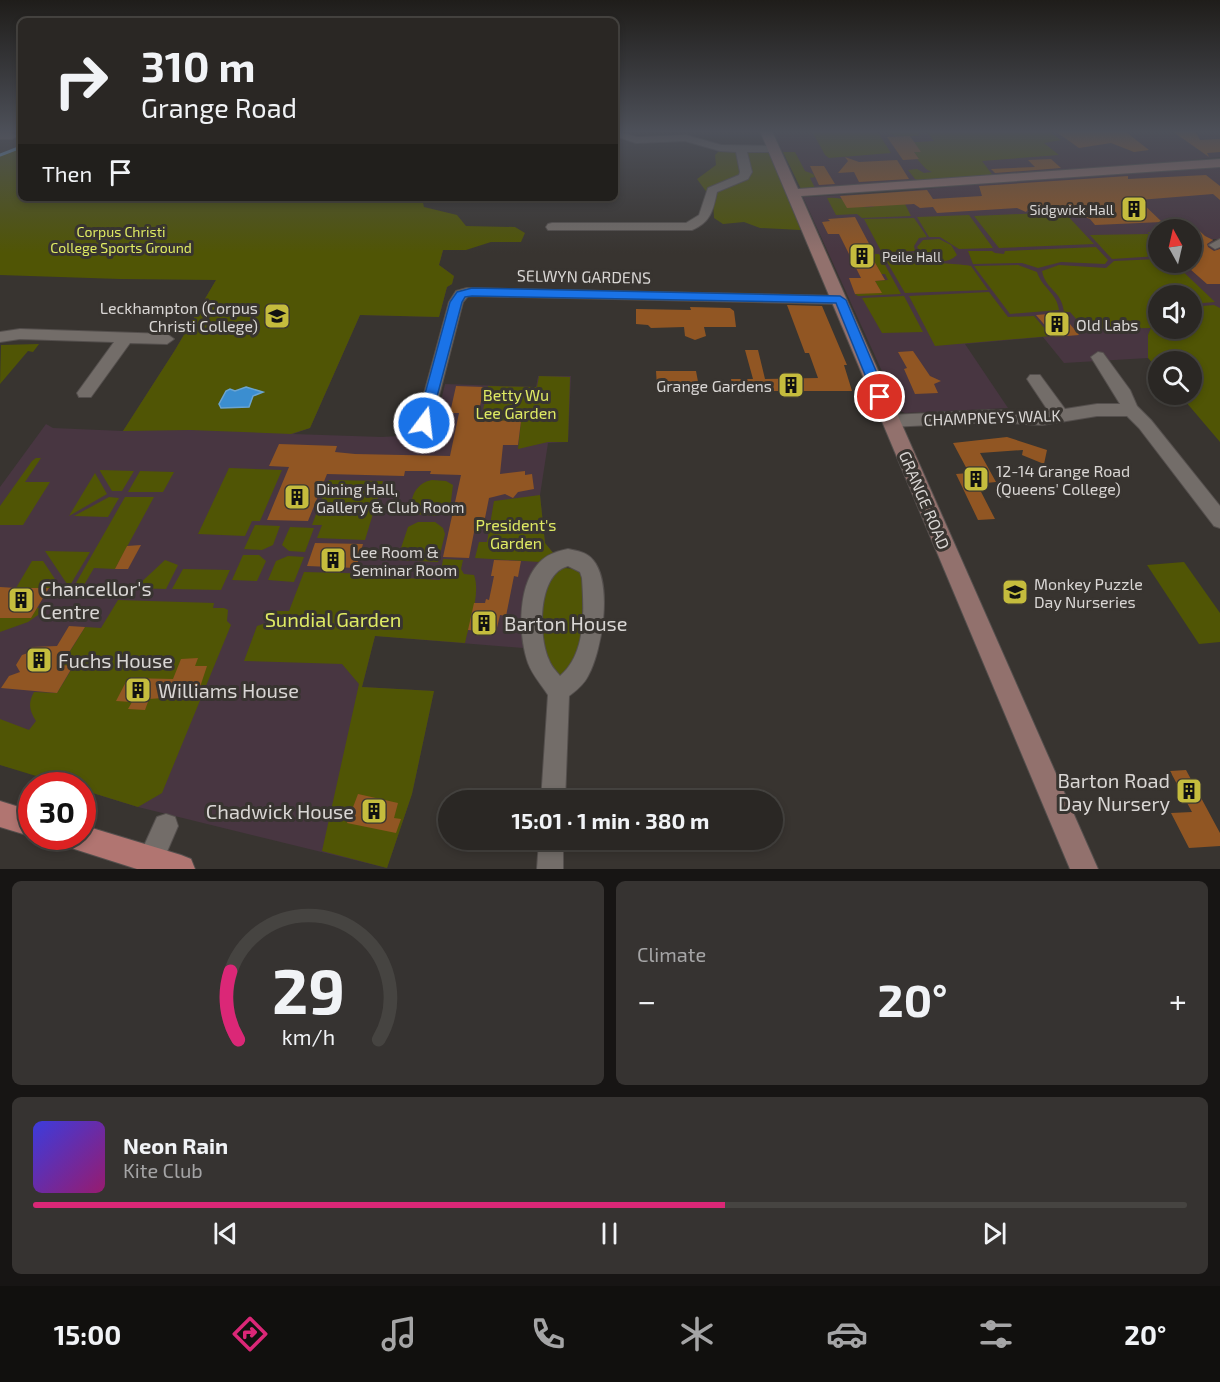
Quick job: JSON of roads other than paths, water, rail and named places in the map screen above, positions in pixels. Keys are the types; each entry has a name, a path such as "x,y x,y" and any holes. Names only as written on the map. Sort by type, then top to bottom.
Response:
{"main road":[{"path":"0,814 18,820"},
{"path":"96,843 165,865"}],"street":[{"path":"552,227 688,227 700,223 708,212 712,190 744,177 747,172"},
{"name":"GRANGE ROAD","path":"784,172 1084,869"},
{"path":"794,193 1099,172"},
{"name":"SELWYN GARDENS","path":"424,423 456,302 461,294 466,292 840,300"},
{"path":"0,337 20,334 167,339"},
{"path":"95,386 126,337"},
{"path":"1098,357 1124,394 1131,410 1145,424 1220,520"},
{"path":"1035,379 1060,415"},
{"name":"CHAMPNEYS WALK","path":"890,421 993,416 1042,419 1097,410 1131,410"},
{"path":"554,790 558,692 540,667 533,626 535,594 541,573 550,564 559,559 574,557 582,561 589,570 594,590 592,619 587,656 575,677 558,692"},
{"path":"165,865 166,826"},
{"path":"550,869 551,850"}],"water":[{"path":"246,387 263,392 253,396 249,407 221,408 219,404 226,391"}],"place":[{"name":"Sidgwick Hall","path":"1134,209"},
{"name":"Peile Hall","path":"862,256"},
{"name":"Leckhampton (Corpus Christi College)","path":"277,316"},
{"name":"Old Labs","path":"1057,324"},
{"name":"Grange Gardens","path":"791,385"},
{"name":"12-14 Grange Road (Queens' College)","path":"976,479"},
{"name":"Dining Hall, Gallery & Club Room","path":"297,497"},
{"name":"Lee Room & Seminar Room","path":"333,560"},
{"name":"Monkey Puzzle Day Nurseries","path":"1015,592"},
{"name":"Chancellor's Centre","path":"21,600"},
{"name":"Barton House","path":"484,623"},
{"name":"Fuchs House","path":"39,660"},
{"name":"Williams House","path":"138,690"},
{"name":"Barton Road Day Nursery","path":"1189,791"},
{"name":"Chadwick House","path":"374,811"}],"park label":[{"name":"Corpus Christi College Sports Ground","path":"121,240"},
{"name":"Betty Wu Lee Garden","path":"516,403"},
{"name":"President's Garden","path":"516,533"},
{"name":"Sundial Garden","path":"333,619"}]}
